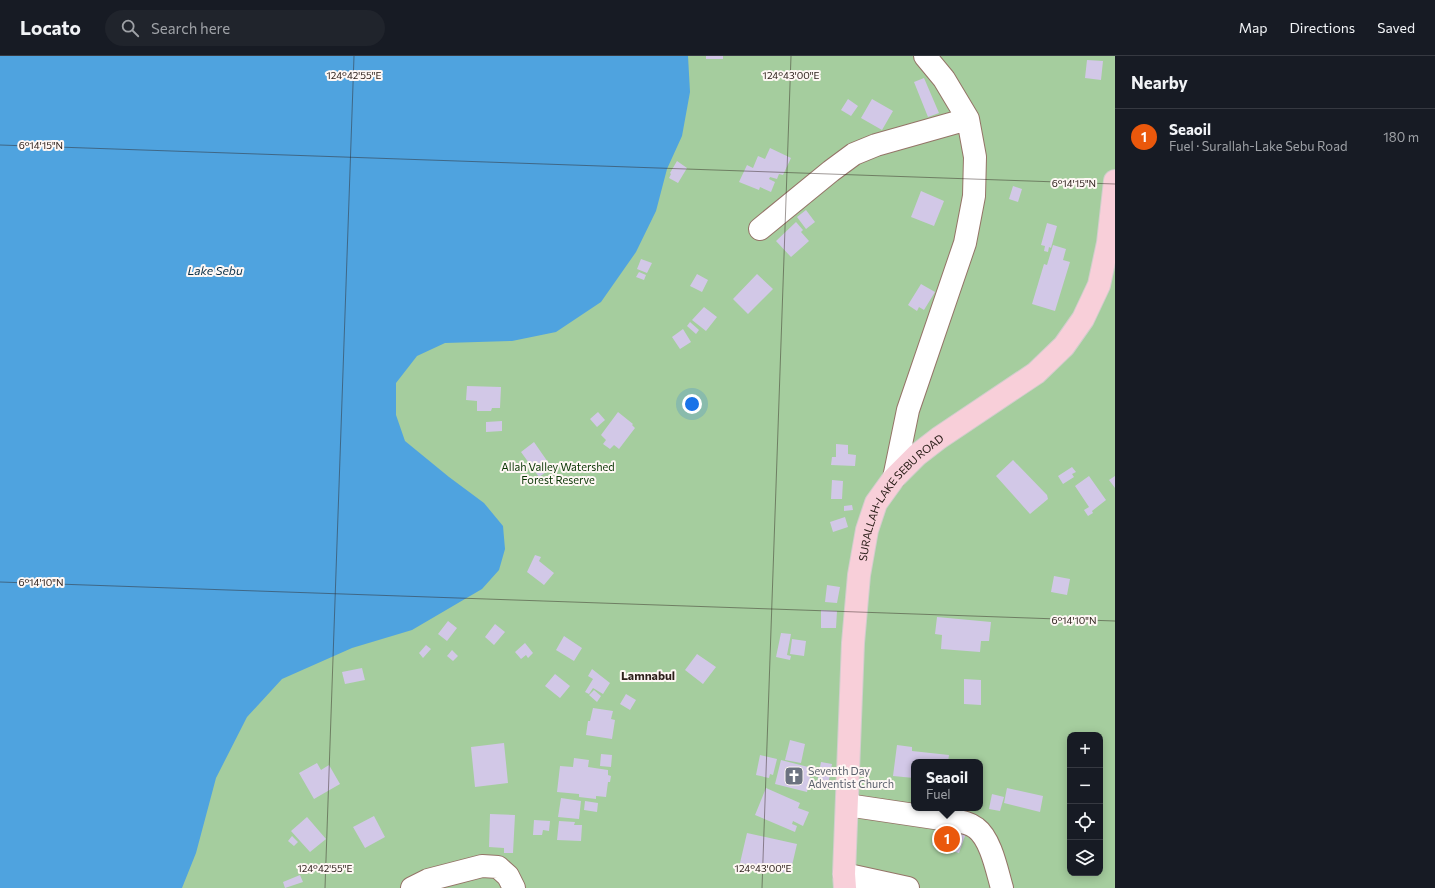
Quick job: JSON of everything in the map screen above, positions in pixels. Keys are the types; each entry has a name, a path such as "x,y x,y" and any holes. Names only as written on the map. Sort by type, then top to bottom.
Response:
{"main road":[{"name":"SURALLAH-LAKE SEBU ROAD","path":"844,881 853,643 859,575 867,530 876,503 894,478 917,455 939,438 1036,373 1064,346 1083,319 1100,285 1108,243 1115,181"}],"street":[{"path":"894,478 908,410 965,243 974,196 975,157 968,119 944,79 925,56"},
{"path":"760,229 854,154 876,145 968,119"},
{"path":"847,805 956,820 977,828 984,836 990,850 1002,888"},
{"path":"412,888 428,880 482,866 498,868 508,876 514,888"},
{"path":"844,881 908,888"}],"green space":[{"name":"Allah Valley Watershed Forest Reserve","path":"0,56 1115,56 1115,888 0,888"}],"water":[{"name":"Lake Sebu","path":"0,56 688,56 690,92 682,136 667,169 656,211 636,252 601,302 556,332 512,341 445,343 417,356 396,383 396,415 405,441 484,503 503,526 505,549 499,570 482,589 412,630 352,648 282,679 247,717 216,778 196,853 182,888 0,888"}],"building":[{"path":"706,56 723,56 723,59 706,59"},
{"path":"1087,60 1103,61 1101,80 1085,78"},
{"path":"924,78 939,113 928,117 914,82"},
{"path":"848,99 858,106 851,116 841,110"},
{"path":"872,99 893,111 882,130 861,118"},
{"path":"770,148 791,158 783,175 779,174 777,179 770,177 769,179 775,182 771,192 760,187 759,190 739,182 747,165 753,168 758,156 765,159"},
{"path":"677,161 687,168 678,183 669,178 670,173"},
{"path":"1013,186 1022,189 1018,202 1009,199"},
{"path":"921,191 944,201 934,226 911,217"},
{"path":"806,210 815,222 806,229 797,217"},
{"path":"796,222 803,230 801,232 809,241 791,257 776,241"},
{"path":"1047,223 1057,226 1051,248 1049,247 1048,252 1044,251 1045,246 1041,245"},
{"path":"1053,245 1066,249 1063,260 1070,262 1055,311 1032,304 1044,264 1047,265"},
{"path":"641,259 652,263 647,273 637,269"},
{"path":"639,272 646,275 644,280 636,277"},
{"path":"697,274 708,280 702,292 690,286"},
{"path":"757,274 773,289 748,314 733,299"},
{"path":"921,284 935,292 924,310 919,307 917,311 908,305"},
{"path":"704,307 717,317 706,331 692,320"},
{"path":"690,322 699,330 696,334 687,326"},
{"path":"683,329 691,342 680,349 672,337"},
{"path":"467,386 501,387 500,408 492,408 491,411 477,411 477,401 466,400"},
{"path":"598,412 605,420 597,427 590,419"},
{"path":"618,412 633,424 632,425 635,428 619,449 614,445 610,449 603,444 606,440 601,435"},
{"path":"502,421 502,431 486,432 486,422"},
{"path":"534,442 552,468 539,477 521,452"},
{"path":"836,444 848,445 848,454 856,455 855,466 831,465 832,457 836,457"},
{"path":"1013,460 1047,495 1048,499 1030,514 996,476"},
{"path":"1072,467 1076,472 1072,474 1074,477 1063,484 1058,476"},
{"path":"1089,476 1106,500 1088,516 1084,510 1089,507 1075,486"},
{"path":"1115,476 1115,488 1109,480"},
{"path":"832,480 843,481 842,499 831,499"},
{"path":"852,505 853,510 844,511 844,506"},
{"path":"845,517 848,527 833,532 830,522"},
{"path":"535,555 541,557 539,561 554,573 544,585 527,572"},
{"path":"1054,576 1070,579 1067,595 1051,592"},
{"path":"827,585 840,587 837,603 825,602"},
{"path":"821,610 837,611 836,628 821,628"},
{"path":"937,617 991,622 989,641 981,641 980,652 941,649 942,635 935,634"},
{"path":"448,621 457,628 447,641 438,634"},
{"path":"495,624 505,632 494,645 485,637"},
{"path":"781,633 791,634 787,655 791,656 790,660 776,657"},
{"path":"564,636 582,648 574,661 556,650"},
{"path":"792,639 806,641 804,656 790,654"},
{"path":"525,643 533,653 528,658 526,655 521,659 515,652"},
{"path":"426,645 431,649 423,658 419,653"},
{"path":"452,650 458,656 453,661 447,656"},
{"path":"697,654 716,667 703,684 685,670"},
{"path":"362,668 365,680 345,684 342,672"},
{"path":"592,669 610,683 603,694 593,688 589,694 585,692 593,679 588,676"},
{"path":"555,674 570,686 560,698 545,686"},
{"path":"964,679 981,680 981,705 964,704"},
{"path":"594,690 601,696 597,702 589,695"},
{"path":"626,694 636,700 630,710 620,704"},
{"path":"593,708 613,711 611,719 615,720 612,739 586,735 588,721 590,721"},
{"path":"790,740 805,744 801,763 785,760"},
{"path":"504,743 508,783 475,787 471,747"},
{"path":"897,745 912,747 912,751 949,755 948,759 911,759 911,778 893,776"},
{"path":"601,754 612,755 611,767 600,766"},
{"path":"760,755 777,759 773,775 770,774 769,778 756,775"},
{"path":"574,758 589,760 588,767 608,770 608,775 611,776 610,782 608,782 606,797 596,796 596,799 579,797 579,794 557,792 560,766 573,767"},
{"name":"Seventh Day Adventist Church","path":"781,760 812,768 807,792 775,784"},
{"path":"821,762 832,764 827,790 816,788"},
{"path":"317,763 321,770 329,765 340,784 314,799 299,773"},
{"path":"766,788 800,803 798,808 809,812 803,826 793,821 792,824 797,826 795,832 755,815"},
{"path":"1007,788 1043,796 1040,812 1004,803"},
{"path":"992,794 1004,797 1000,811 989,809"},
{"path":"561,798 581,801 579,819 558,817"},
{"path":"585,801 598,803 597,812 584,810"},
{"path":"490,814 515,815 513,853 504,853 504,848 489,847"},
{"path":"374,816 385,837 365,848 353,827"},
{"path":"307,817 326,839 310,852 291,831"},
{"path":"534,820 550,821 549,831 543,830 542,835 533,835"},
{"path":"559,821 575,822 574,825 582,825 581,841 557,840"},
{"path":"939,824 966,833 959,853 932,845"},
{"path":"747,833 797,844 790,874 740,863"},
{"path":"292,836 298,842 294,846 288,841"},
{"path":"300,875 303,882 285,888 283,882"}],"place":[{"name":"Seventh Day Adventist Church","path":"794,776"},
{"name":"Seaoil","path":"947,839"}],"district":[{"name":"Lamnabul","path":"648,675"}]}
